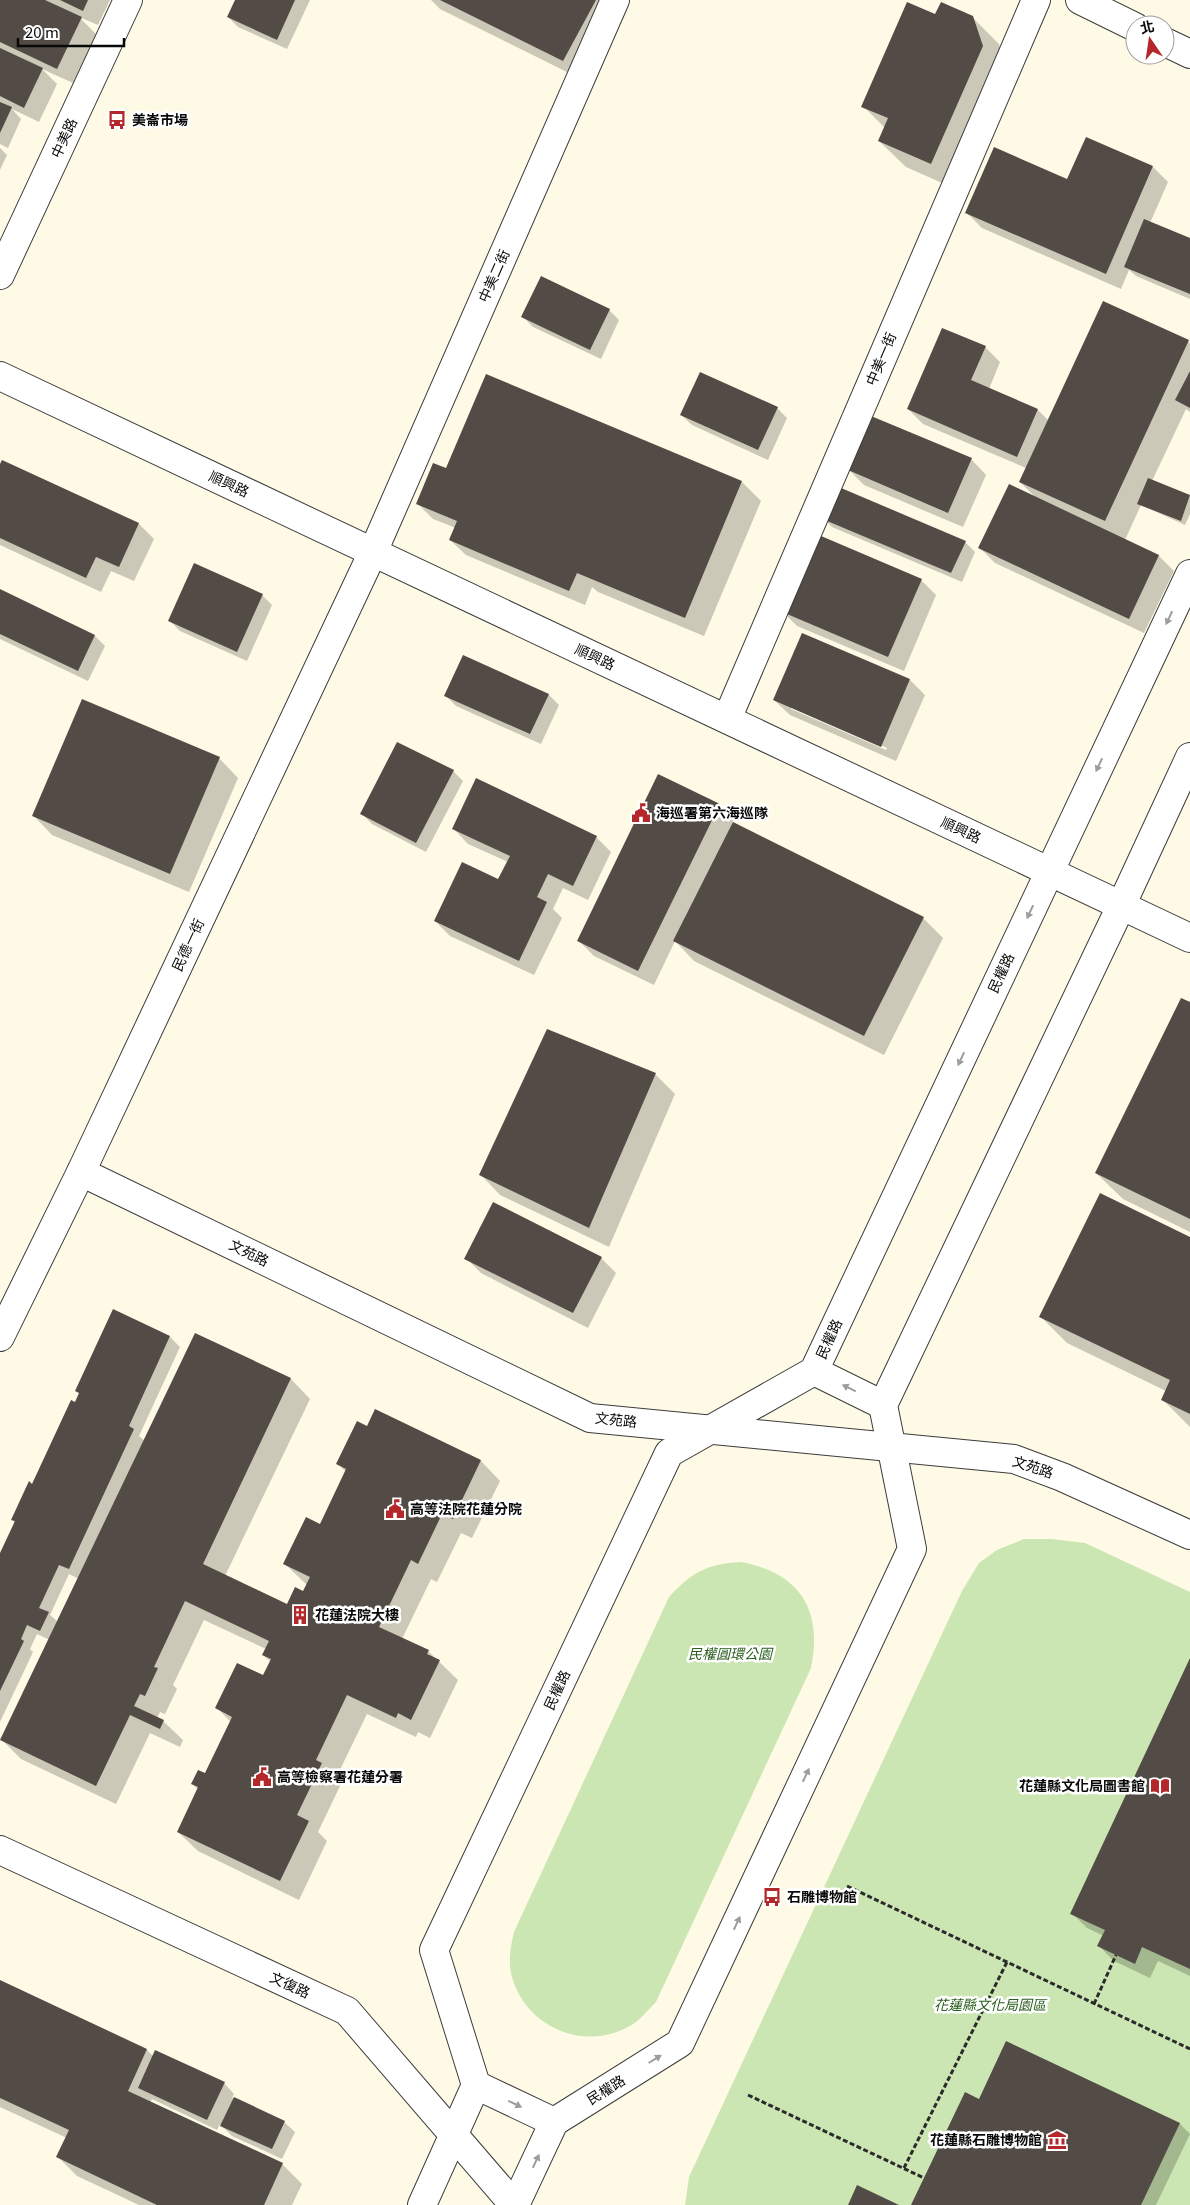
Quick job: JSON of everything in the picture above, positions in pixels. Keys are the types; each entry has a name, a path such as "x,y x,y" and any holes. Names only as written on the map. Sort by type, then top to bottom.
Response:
{"street":[{"name":"中美路","path":"0,275 128,0"},
{"name":"中美二街","path":"373,552 615,0"},
{"name":"中美一街","path":"727,719 1036,0"},
{"path":"1080,0 1125,22"},
{"path":"1175,47 1190,54"},
{"name":"順興路","path":"0,376 1190,938"},
{"name":"民德一街","path":"0,1337 81,1172 373,552"},
{"name":"民權路","path":"476,2085 434,1950 669,1453 814,1372 1190,574"},
{"path":"884,1405 1190,757"},
{"name":"文苑路","path":"81,1172 590,1418 1014,1460 1062,1477 1190,1535"},
{"name":"民權路","path":"554,2122 680,2043 912,1549 884,1405 814,1372"},
{"name":"文復路","path":"0,1850 347,2011 514,2205"},
{"path":"422,2205 476,2085 554,2122 514,2205"}],"path":[{"path":"847,1886 1190,2049"},
{"path":"1094,2004 1116,1955"},
{"path":"904,2168 1007,1962"},
{"path":"748,2095 924,2178"}],"green space":[{"name":"花蓮縣文化局園區","path":"1024,1539 1051,1539 1085,1543 1190,1592 1190,2205 685,2205 689,2177 962,1591 979,1563 997,1550"},
{"name":"民權圓環公園","path":"741,1562 761,1567 779,1575 803,1597 810,1612 813,1629 814,1647 811,1668 656,2002 634,2024 606,2035 588,2037 554,2028 539,2018 527,2006 517,1991 510,1963 514,1932 669,1597 693,1575 709,1567"}],"building":[{"path":"0,0 45,0 82,17 57,69 0,42"},
{"path":"60,0 88,0 83,11"},
{"path":"235,0 295,0 277,40 227,17"},
{"path":"440,0 596,0 563,61"},
{"path":"907,2 935,14 941,2 973,16 983,46 931,164 878,141 888,118 861,107"},
{"path":"0,48 43,68 24,108 0,96"},
{"path":"0,102 12,107 0,133"},
{"path":"1086,137 1153,166 1106,274 965,213 994,147 1067,179"},
{"path":"1144,219 1190,238 1190,294 1124,267"},
{"path":"541,276 610,309 590,350 521,317"},
{"path":"1103,301 1189,340 1105,521 1019,482"},
{"path":"942,328 986,346 971,380 1038,409 1017,457 907,409"},
{"path":"1190,371 1190,408 1175,400"},
{"path":"700,372 778,407 758,450 680,415"},
{"path":"486,374 742,481 685,618 577,573 569,591 449,540 457,521 416,504 433,463 446,468"},
{"path":"871,416 972,458 948,513 848,470"},
{"path":"2,460 139,523 119,567 96,557 86,578 0,538 0,464"},
{"path":"1148,478 1190,495 1181,521 1137,504"},
{"path":"1009,484 1159,555 1129,619 978,548"},
{"path":"834,485 966,541 951,573 820,518"},
{"path":"814,533 922,579 888,657 780,611"},
{"path":"194,563 263,594 237,652 168,621"},
{"path":"0,589 95,635 78,671 0,634"},
{"path":"802,633 910,679 881,747 773,700"},
{"path":"463,655 549,694 530,734 444,696"},
{"path":"82,699 220,757 170,874 32,816"},
{"path":"397,742 454,770 416,843 360,814"},
{"path":"658,774 720,804 638,971 577,941"},
{"path":"476,778 597,836 573,886 548,874 537,897 547,902 519,961 434,921 462,862 498,879 510,856 452,829"},
{"path":"733,822 924,917 864,1036 673,941"},
{"path":"1181,998 1190,1002 1190,1219 1095,1173"},
{"path":"547,1029 656,1073 589,1228 479,1175"},
{"path":"1100,1193 1190,1237 1190,1414 1161,1400 1170,1380 1039,1317"},
{"path":"493,1202 602,1257 573,1313 464,1259"},
{"path":"113,1309 170,1336 129,1426 134,1429 69,1569 59,1565 39,1608 49,1612 40,1631 27,1625 21,1639 24,1641 0,1691 0,1553 15,1521 11,1520 29,1481 32,1484 71,1400 75,1402 79,1393 75,1391"},
{"name":"花蓮法院大樓","path":"195,1333 291,1378 203,1564 287,1604 295,1587 303,1591 310,1577 283,1564 306,1517 320,1524 346,1469 336,1464 357,1421 367,1426 375,1409 481,1460 453,1519 442,1514 418,1564 411,1560 379,1627 429,1650 427,1654 440,1660 411,1720 398,1713 396,1718 347,1695 316,1760 322,1763 297,1815 309,1821 280,1881 177,1832 198,1787 191,1784 198,1770 205,1773 232,1717 215,1708 237,1663 263,1675 271,1659 262,1655 269,1641 185,1601 154,1667 158,1668 145,1696 140,1694 134,1706 164,1720 160,1729 130,1715 96,1786 0,1740"},
{"name":"花蓮縣文化局圖書館","path":"1190,1658 1190,1969 1142,1947 1135,1964 1097,1946 1105,1930 1070,1914"},
{"path":"0,1980 147,2049 128,2091 283,2163 264,2205 157,2205 56,2157 69,2130 0,2098"},
{"name":"花蓮縣石雕博物館","path":"1006,2041 1180,2123 1141,2205 911,2205 965,2092 979,2099"},
{"path":"155,2050 225,2082 207,2120 138,2088"},
{"path":"234,2097 285,2121 272,2149 220,2126"},
{"path":"857,2185 899,2205 848,2205"}],"place":[{"name":"美崙市場","path":"117,120"},
{"name":"海巡署第六海巡隊","path":"641,813"},
{"name":"高等法院花蓮分院","path":"395,1509"},
{"name":"花蓮法院大樓","path":"300,1615"},
{"name":"高等檢察署花蓮分署","path":"262,1777"},
{"name":"花蓮縣文化局圖書館","path":"1160,1786"},
{"name":"石雕博物館","path":"772,1897"},
{"name":"花蓮縣石雕博物館","path":"1057,2140"}]}
